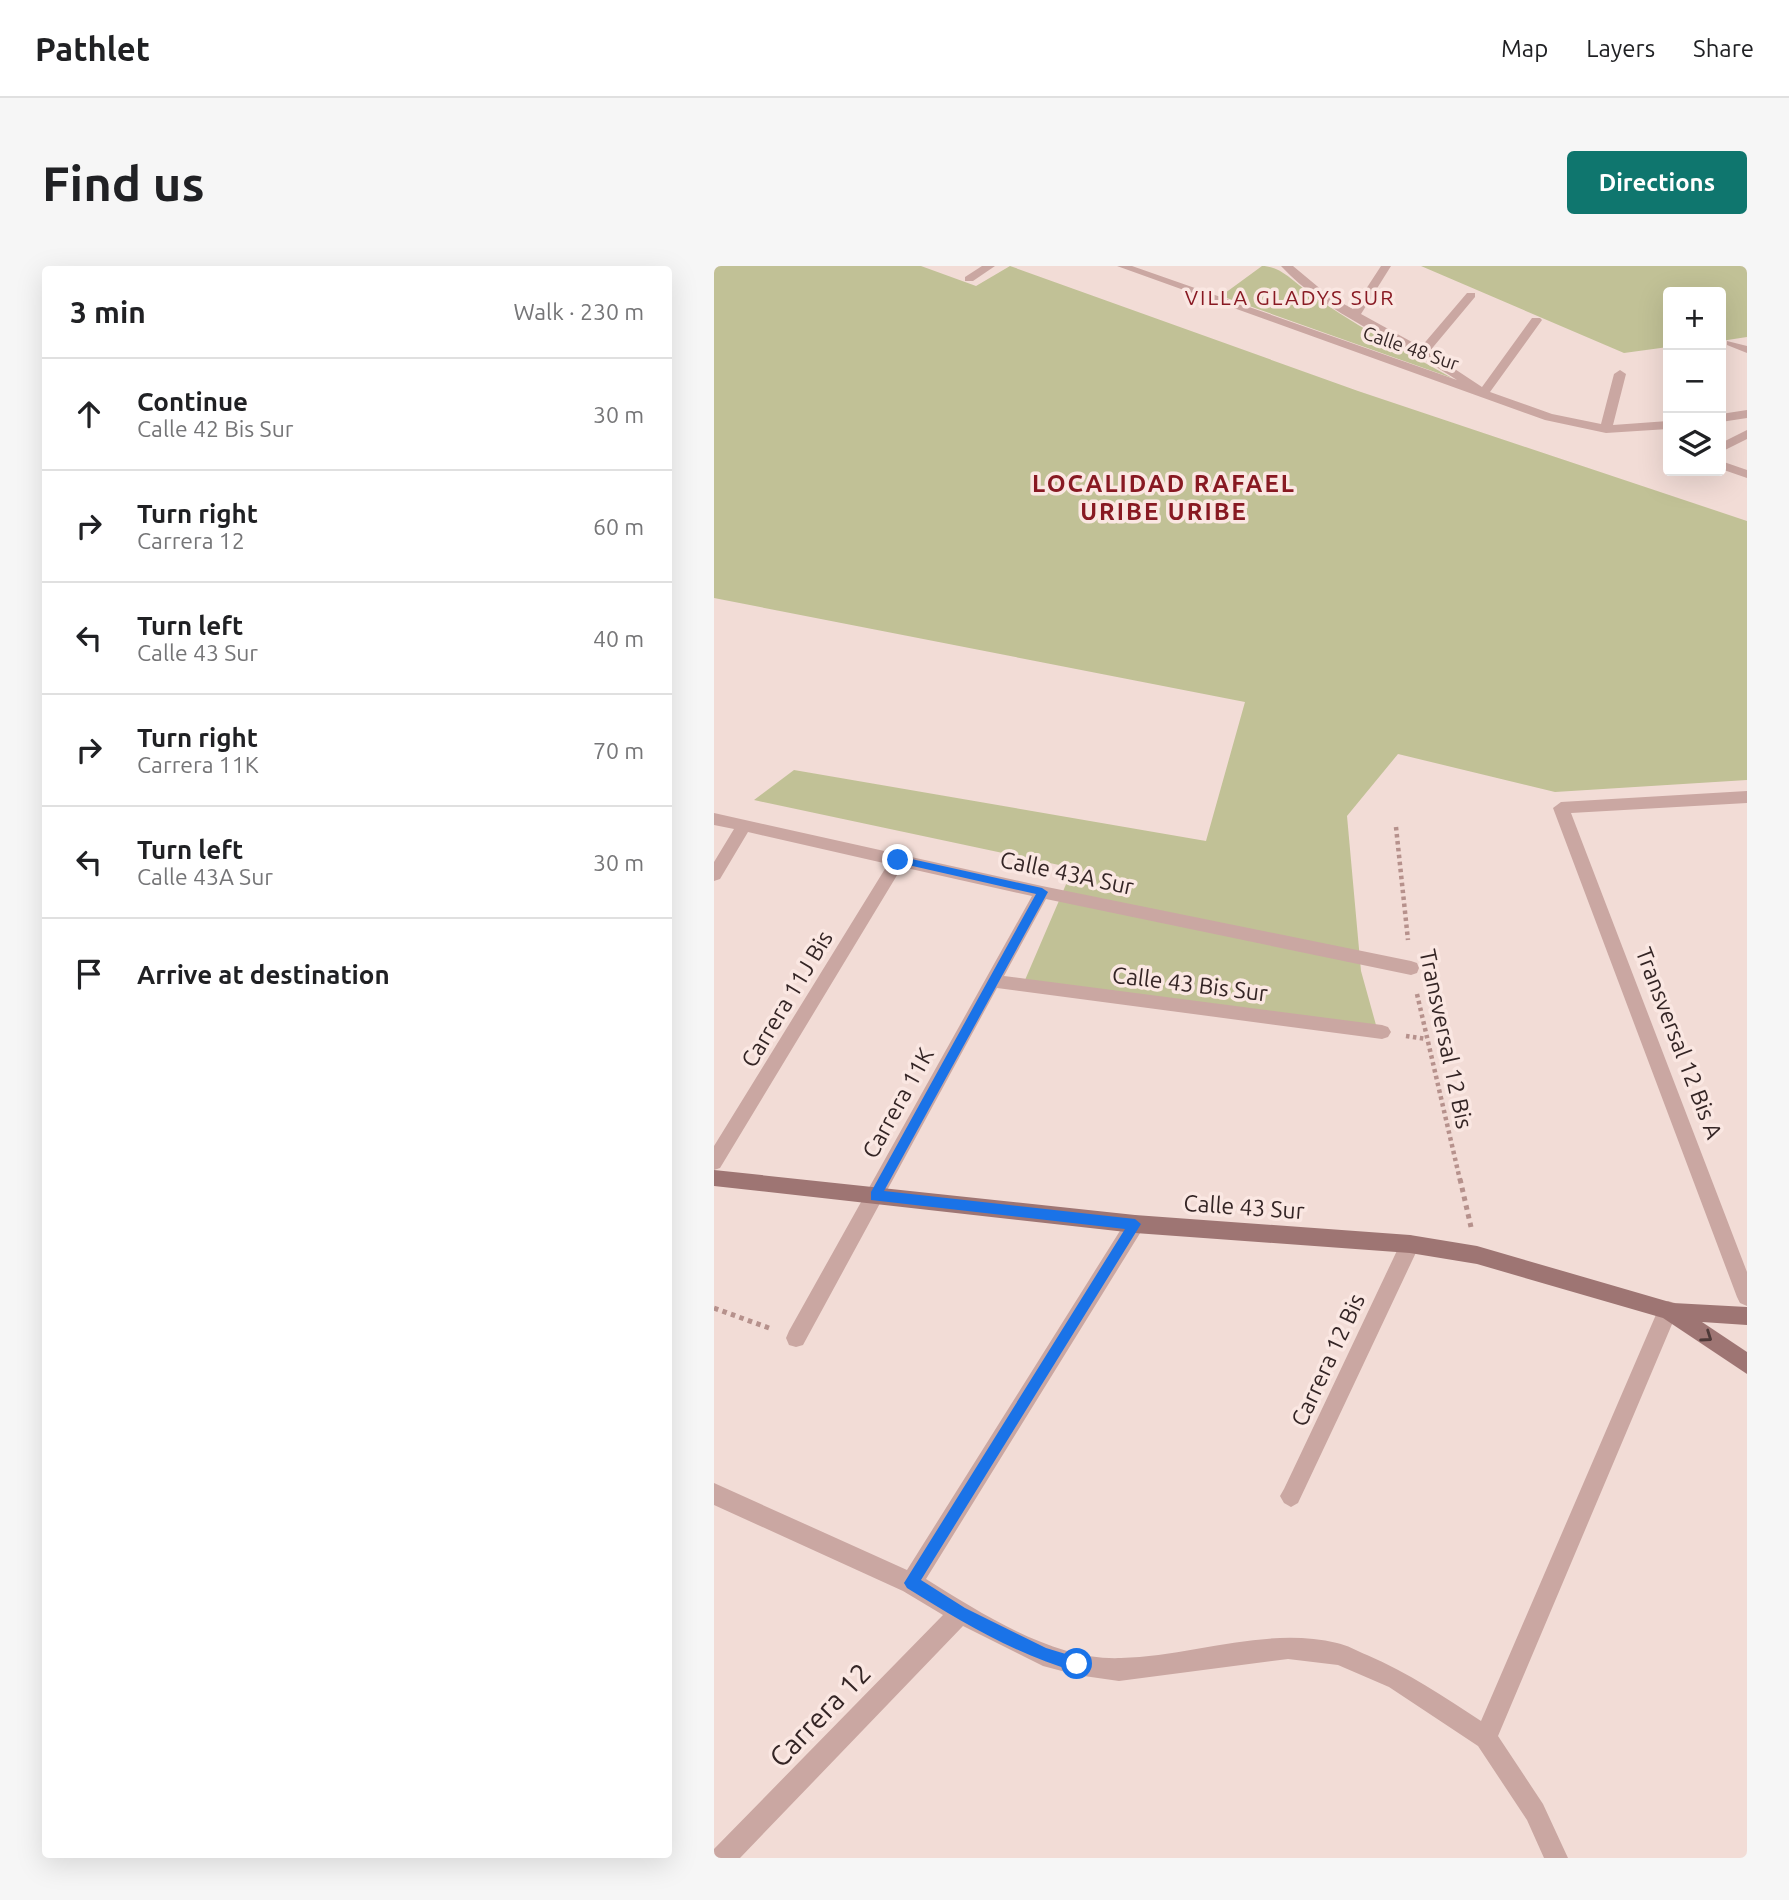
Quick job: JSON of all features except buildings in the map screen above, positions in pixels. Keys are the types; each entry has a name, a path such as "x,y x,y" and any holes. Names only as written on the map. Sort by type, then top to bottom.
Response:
{"street":[{"path":"969,279 990,266"},
{"name":"Calle 48 Sur","path":"1122,266 1549,416 1606,429 1663,426"},
{"path":"1286,266 1325,298 1422,353 1483,393 1536,320"},
{"path":"1354,316 1386,266"},
{"path":"1422,353 1471,295"},
{"path":"1731,342 1747,350"},
{"path":"1606,429 1620,374"},
{"path":"1726,417 1747,414"},
{"path":"1726,445 1747,434"},
{"path":"1726,467 1747,474"},
{"name":"Transversal 12 Bis A","path":"1747,797 1562,808 1747,1297"},
{"name":"Calle 43A Sur","path":"714,819 1042,892 1411,968"},
{"path":"714,875 744,826"},
{"name":"Carrera 11J Bis","path":"714,1162 898,860"},
{"name":"Carrera 11K","path":"796,1338 1042,892"},
{"name":"Calle 43 Bis Sur","path":"993,981 1382,1032"},
{"name":"Calle 43 Sur","path":"714,1178 1135,1224 1410,1244 1477,1255 1668,1310 1747,1364"},
{"path":"912,1583 1135,1224"},
{"name":"Carrera 12 Bis","path":"1291,1496 1410,1244"},
{"path":"1486,1738 1668,1310 1690,1314 1747,1316"},
{"path":"714,1494 912,1583 960,1613 1044,1655 1077,1664 1119,1670 1288,1648 1338,1654 1397,1679 1486,1738 1535,1812 1556,1858"},
{"name":"Carrera 12","path":"723,1858 960,1613"}],"path":[{"name":"Transversal 12 Bis","path":"1396,827 1411,968 1477,1255"},
{"path":"714,1308 796,1338"}],"green space":[{"path":"714,266 921,266 976,286 1010,266 1358,391 1747,521 1747,780 1555,792 1398,754 1347,816 1361,971 1376,1025 1022,987 1073,868 754,800 794,770 1206,841 1245,702 714,598"},
{"path":"1262,266 1279,271 1377,336 1452,378 1221,296"},
{"path":"1421,266 1747,266 1747,337 1726,340 1726,287 1663,287 1663,348 1624,353"}],"district":[{"name":"VILLA GLADYS SUR","path":"1290,298"},
{"name":"LOCALIDAD RAFAEL URIBE URIBE","path":"1164,498"}],"route":[{"path":"898,860 1042,892 875,1196 1135,1224 912,1583 960,1613 1044,1655 1077,1664"}]}
